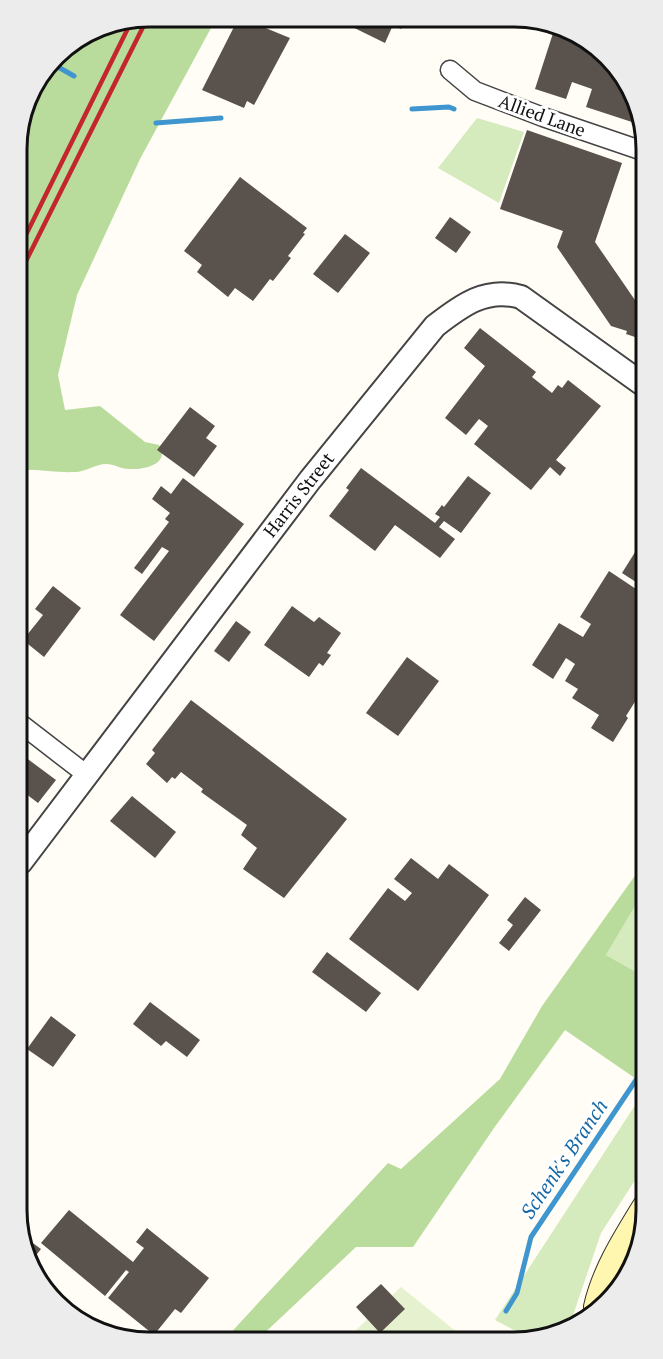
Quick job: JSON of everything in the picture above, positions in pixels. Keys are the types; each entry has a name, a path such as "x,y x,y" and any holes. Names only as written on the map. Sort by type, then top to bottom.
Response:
{"main road":[{"path":"599,1298 635,1224"}],"street":[{"name":"Allied Lane","path":"450,70 475,91 636,149"},
{"name":"Harris Street","path":"27,854 310,480 435,326 463,304 491,294 521,297 636,379"},
{"path":"27,729 87,775"}],"green space":[{"path":"141,27 212,27 140,159 77,295 58,375 65,410 100,406 145,442 159,445 162,452 161,457 159,461 148,467 135,469 106,464 75,472 27,470 27,141 36,102 52,75 68,57 102,36"},
{"path":"477,118 524,132 499,203 438,168"},
{"path":"636,874 636,904 606,955 636,972 636,1079 565,1030 494,1128 413,1247 356,1247 266,1332 231,1332 388,1163 401,1169 500,1079 542,1006"},
{"path":"636,904 636,972 606,955"},
{"path":"636,1104 636,1179 601,1233 573,1316 553,1326 522,1332 518,1332 495,1320"},
{"path":"401,1287 457,1332 354,1332"}],"building":[{"path":"234,27 263,27 290,38 254,105 247,101 244,108 202,90"},
{"path":"352,27 392,27 385,43"},
{"path":"553,33 582,48 606,68 623,95 633,122 586,107 592,89 572,82 566,99 535,89"},
{"path":"527,130 622,163 595,242 636,302 636,337 626,334 627,331 611,326 557,247 563,231 500,209"},
{"path":"240,177 307,228 288,256 291,258 273,281 270,279 253,301 235,288 228,297 197,272 202,265 184,251"},
{"path":"450,217 471,232 456,253 435,238"},
{"path":"345,234 370,253 338,293 313,274"},
{"path":"480,328 536,372 532,377 552,393 558,385 562,388 568,380 601,406 556,460 566,468 560,476 550,467 531,490 474,444 488,426 479,419 466,435 445,418 485,366 464,348"},
{"path":"190,407 215,426 206,438 217,446 194,477 157,450"},
{"path":"361,468 435,523 440,517 435,514 442,505 444,507 468,476 491,493 461,533 444,521 439,527 455,539 440,558 395,525 375,551 329,516 349,490 346,488"},
{"path":"183,478 244,524 154,641 120,615 169,551 162,547 142,574 134,568 169,522 165,519 170,513 152,499 161,486 171,494"},
{"path":"636,551 636,582 622,573"},
{"path":"609,571 636,589 636,700 613,742 591,728 599,715 572,698 578,689 565,681 575,664 566,658 553,679 532,665 559,623 583,637 591,624 580,617"},
{"path":"53,586 81,608 44,657 27,643 27,635 43,615 35,609"},
{"path":"292,606 314,622 319,617 341,633 327,653 331,655 323,666 319,663 309,677 264,645"},
{"path":"236,621 251,632 229,662 214,651"},
{"path":"407,657 439,681 398,736 366,713"},
{"path":"191,700 347,819 284,898 243,869 257,848 241,835 247,825 201,792 203,789 181,772 167,783 146,764 155,753 152,750"},
{"path":"27,758 56,780 38,803 27,795"},
{"path":"132,796 176,832 155,858 110,821"},
{"path":"411,858 438,879 449,864 489,895 418,991 349,939 388,888 405,901 412,893 394,879"},
{"path":"525,897 541,910 509,951 499,943 513,925 507,920"},
{"path":"327,952 381,993 366,1012 312,972"},
{"path":"150,1002 200,1040 187,1057 166,1041 161,1046 133,1024"},
{"path":"51,1016 76,1035 53,1067 27,1049"},
{"path":"69,1210 133,1262 144,1248 136,1242 147,1228 209,1278 181,1313 175,1309 156,1332 150,1332 108,1298 129,1272 126,1270 105,1296 41,1243"},
{"path":"31,1242 41,1249 36,1255"},
{"path":"381,1284 405,1309 379,1332 356,1307"}],"waterway":[{"path":"59,67 74,76"},
{"path":"412,109 449,107 454,109"},
{"path":"156,123 221,118"},
{"name":"Schenk's Branch","path":"506,1311 517,1293 531,1237 636,1080"}],"railway":[{"path":"27,259 143,27"},
{"path":"27,233 128,29"}]}
